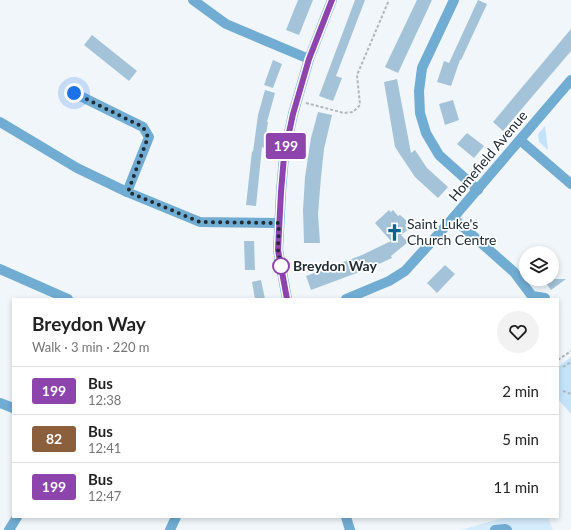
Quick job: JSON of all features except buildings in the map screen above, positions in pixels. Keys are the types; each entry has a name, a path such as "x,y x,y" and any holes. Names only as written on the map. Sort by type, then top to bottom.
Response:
{"street":[{"path":"193,0 226,24 309,59"},
{"path":"287,298 278,250 284,156 297,100 309,59 332,0"},
{"path":"454,0 422,68 419,91 420,113 426,133 439,155 478,190"},
{"name":"Homefield Avenue","path":"348,298 389,280 405,271 478,190 571,80"},
{"path":"74,93 143,127 146,132 148,137 128,192"},
{"path":"0,122 77,168 128,192 200,222 279,223"},
{"path":"520,140 571,184"},
{"path":"453,218 514,272 532,298 545,298"},
{"path":"0,269 66,298"},
{"path":"0,403 12,408"},
{"path":"8,530 16,518"},
{"path":"170,530 176,518"},
{"path":"346,518 350,530"},
{"path":"495,530 508,530"}],"path":[{"path":"297,100 344,113 353,112 360,105 357,75 389,0"},
{"path":"559,359 571,351"},
{"path":"563,367 571,362"},
{"path":"563,391 571,394"}],"shaded area":[{"path":"545,126 548,150 539,142 538,134"},
{"path":"571,357 571,414 559,400 559,366"},
{"path":"503,518 548,518 553,530 461,530"}],"bus line":[{"name":"199","path":"287,298 278,250 284,156 293,114 309,59 332,0"}],"place":[{"name":"Saint Luke's Church Centre","path":"394,232"},
{"name":"Breydon Way","path":"281,266"}],"route":[{"path":"74,93 143,127 148,137 128,192 200,222 279,223 278,250 281,266"}]}
